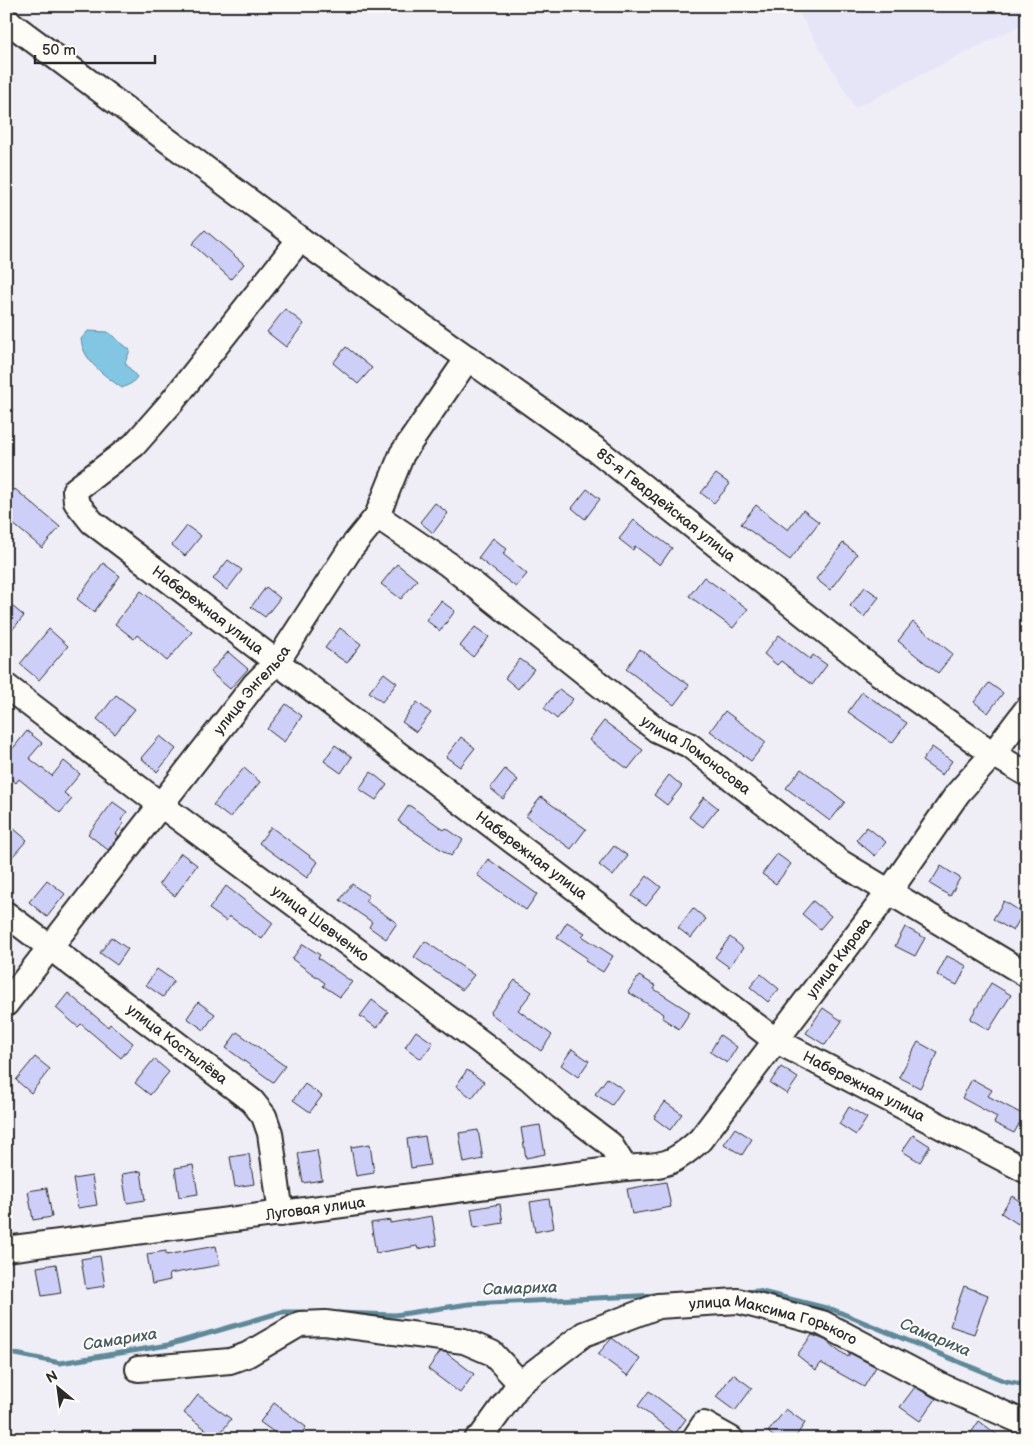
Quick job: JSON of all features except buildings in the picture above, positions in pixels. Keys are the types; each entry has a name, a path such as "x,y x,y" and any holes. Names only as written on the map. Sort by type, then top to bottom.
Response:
{"street":[{"name":"85-я Гвардейская улица","path":"6,20 300,239 598,451 874,668 993,754 1027,774"},
{"name":"Набережная улица","path":"300,239 171,403 140,438 114,461 75,490 76,502 92,522 776,1040 1027,1171"},
{"name":"улица Энгельса","path":"6,1004 254,685 278,662 351,548 377,516 402,454 468,358"},
{"name":"улица Ломоносова","path":"377,516 448,564 657,730 689,745 840,862 1027,975"},
{"name":"улица Шевченко","path":"6,686 161,805 529,1078 561,1107 610,1144 625,1168"},
{"name":"улица Кирова","path":"625,1168 662,1165 678,1159 700,1140 889,892 958,793 993,754 1027,709"},
{"name":"улица Костылёва","path":"6,914 49,949 252,1101 264,1116 270,1133 281,1214"},
{"name":"Луговая улица","path":"6,1249 625,1168"},
{"name":"улица Максима Горького","path":"520,1383 584,1334 658,1306 738,1301 822,1323 944,1387 1027,1424"},
{"path":"138,1369 230,1360 247,1355 300,1324 325,1323 464,1341 492,1353 520,1383 481,1438"},
{"path":"699,1431 731,1439"}],"shaded area":[{"path":"795,6 1027,6 1027,22 855,108"}],"water":[{"path":"88,331 108,332 130,350 125,363 137,377 132,383 122,388 90,361 81,339"}],"waterway":[{"name":"Самариха","path":"742,1292 758,1291 834,1310 1005,1381 1027,1385"},
{"name":"Самариха","path":"338,1313 395,1315 469,1304 658,1295"},
{"name":"Самариха","path":"6,1352 60,1363 168,1345 282,1312 304,1312"}]}
